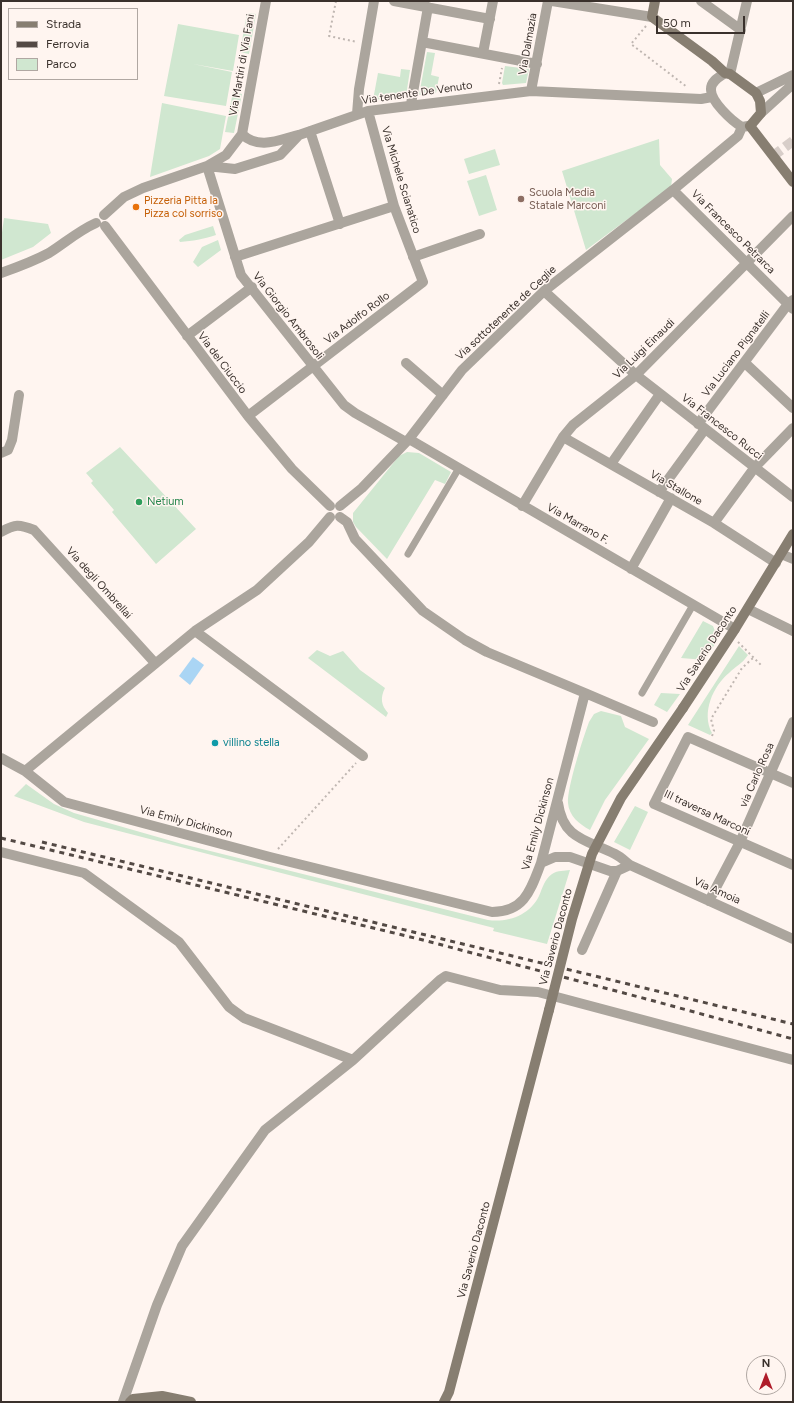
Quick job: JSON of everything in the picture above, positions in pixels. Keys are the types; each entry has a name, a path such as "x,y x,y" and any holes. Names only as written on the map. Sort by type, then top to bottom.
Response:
{"street":[{"name":"Via Martiri di Via Fani","path":"242,134 266,1"},
{"path":"357,114 359,89 374,1"},
{"path":"394,1 428,6 490,19"},
{"path":"483,53 493,1"},
{"name":"Via Dalmazia","path":"532,91 548,1"},
{"path":"552,1 652,17 756,93 760,101 761,113"},
{"path":"652,17 655,1"},
{"path":"701,1 741,30"},
{"path":"747,1 741,30 728,73 715,79 711,88 712,97 732,121 746,126 793,182"},
{"path":"411,104 428,6"},
{"path":"422,42 537,64"},
{"path":"756,93 793,75"},
{"path":"746,126 793,84"},
{"name":"Via tenente De Venuto","path":"100,225 108,221 104,215 124,197 143,188 207,166 235,170 280,155 299,135 368,111 411,104 532,91 701,98 712,97"},
{"name":"Via Michele Scianatico","path":"368,111 394,206 423,282"},
{"name":"Via sottotenente de Ceglie","path":"335,506 362,488 407,440 462,370 544,291 673,190 738,136 746,126"},
{"path":"310,131 340,224"},
{"path":"207,166 226,155 242,134 248,140 266,143 299,135"},
{"name":"Via Giorgio Ambrosoli","path":"207,166 241,275 344,405 355,413 407,440"},
{"name":"Via Francesco Petrarca","path":"673,190 791,305"},
{"path":"235,258 394,206"},
{"name":"Via Luigi Einaudi","path":"522,506 563,437 573,425 636,375 793,216"},
{"path":"1,273 26,265 50,252 82,229 100,225"},
{"name":"Via del Ciuccio","path":"100,225 248,416 292,469 335,506"},
{"path":"413,257 480,234"},
{"name":"Via Adolfo Rollo","path":"248,416 423,282"},
{"path":"187,336 252,287"},
{"name":"Via Francesco Rucci","path":"544,291 636,375 793,497"},
{"name":"Via Luciano Pignatelli","path":"659,492 745,363 791,305"},
{"path":"406,363 443,395"},
{"path":"745,363 793,408"},
{"path":"611,464 660,394"},
{"path":"1,453 8,450 12,440 19,395"},
{"path":"714,523 755,467 793,428"},
{"name":"Via Stallone","path":"563,437 714,523 776,563"},
{"name":"Via Marrano F.","path":"407,440 459,468 693,605 733,633"},
{"path":"631,569 671,498"},
{"path":"335,506 328,512 347,522 355,539 423,611 465,640 488,652 653,722"},
{"path":"25,771 195,631 257,590 335,516"},
{"name":"Via degli Ombrellai","path":"1,532 9,527 21,524 34,530 155,663"},
{"name":"Via Saverio Daconto","path":"444,1402 449,1397 572,920 592,854 622,798 733,633 793,534"},
{"path":"781,554 793,559"},
{"path":"748,609 793,631"},
{"path":"195,631 363,756"},
{"name":"Via Emily Dickinson","path":"1,758 25,771 64,802 270,857 492,912 510,910 521,902 531,889 541,863 585,693"},
{"name":"via Carlo Rosa","path":"709,901 740,842 793,722"},
{"name":"III traversa Marconi","path":"707,745 688,736 654,804 793,865"},
{"path":"707,745 793,783"},
{"name":"Via Amoia","path":"557,799 561,818 576,838 617,855 630,865 793,939"},
{"path":"1,852 84,872 179,942 229,1007 244,1018 353,1060"},
{"path":"541,863 556,857 570,857 610,871 618,871 630,865"},
{"path":"582,950 618,871"},
{"path":"123,1402 157,1305 182,1246 265,1130 353,1060 446,976 500,990 538,992 793,1060"},
{"path":"130,1402 134,1399 162,1396 191,1402"}],"lane":[{"path":"408,554 459,468"},
{"path":"642,692 693,605"}],"path":[{"path":"336,1 329,36 366,44"},
{"path":"652,17 631,44 701,98"},
{"path":"497,94 504,57"},
{"path":"733,633 753,658 761,665"},
{"path":"707,745 714,731 711,719 742,668 753,658"},
{"path":"270,857 363,756"}],"green space":[{"path":"247,13 256,14 249,54 240,52"},
{"path":"178,24 239,35 233,71 193,64 232,72 226,106 164,96"},
{"path":"427,52 435,53 431,75 439,77 436,93 419,95"},
{"path":"505,66 529,69 526,83 503,85 502,83"},
{"path":"401,69 410,70 406,96 373,100 378,73 400,77"},
{"path":"233,92 242,94 234,133 225,132"},
{"path":"162,103 226,116 220,149 209,156 150,177"},
{"path":"659,139 660,165 672,179 671,187 586,250 562,171"},
{"path":"495,149 500,165 469,174 464,159"},
{"path":"486,175 497,210 479,216 467,181"},
{"path":"4,218 48,224 51,233 33,247 1,260 1,240"},
{"path":"213,226 216,235 189,241 180,242 179,240 185,235"},
{"path":"218,240 221,250 198,267 193,262 202,247"},
{"name":"Netium","path":"120,447 196,529 156,564 112,512 114,510 91,483 93,481 86,473"},
{"path":"407,452 419,453 451,472 445,484 435,480 387,559 356,527 353,522 353,513 399,456"},
{"path":"703,621 713,626 718,639 705,660 681,658"},
{"path":"739,646 748,655 723,678 710,700 708,717 712,733 710,735 688,725"},
{"path":"317,650 330,656 343,651 360,670 385,688 382,695 382,701 388,713 386,717 308,658"},
{"path":"661,693 680,694 667,712 654,705"},
{"path":"601,711 621,716 625,727 649,739 605,800 590,830 572,816 568,803 568,796 576,763 589,722 594,714"},
{"path":"26,784 54,804 74,813 182,844 488,920 496,921 511,919 524,913 535,903 545,881 549,876 556,872 570,870 547,944 493,931 494,928 84,822 14,796"},
{"path":"635,806 648,812 630,850 614,842"}],"water":[{"path":"193,657 204,665 190,685 179,676"}],"tunnel":[{"path":"773,156 793,141"}],"railway":[{"path":"1,838 423,940 793,1039"},
{"path":"42,842 793,1024"}],"place":[{"name":"Scuola Media Statale Marconi","path":"521,199"},
{"name":"Pizzeria Pitta la Pizza col sorriso","path":"136,207"},
{"name":"Netium","path":"139,502"},
{"name":"villino stella","path":"215,743"}]}
